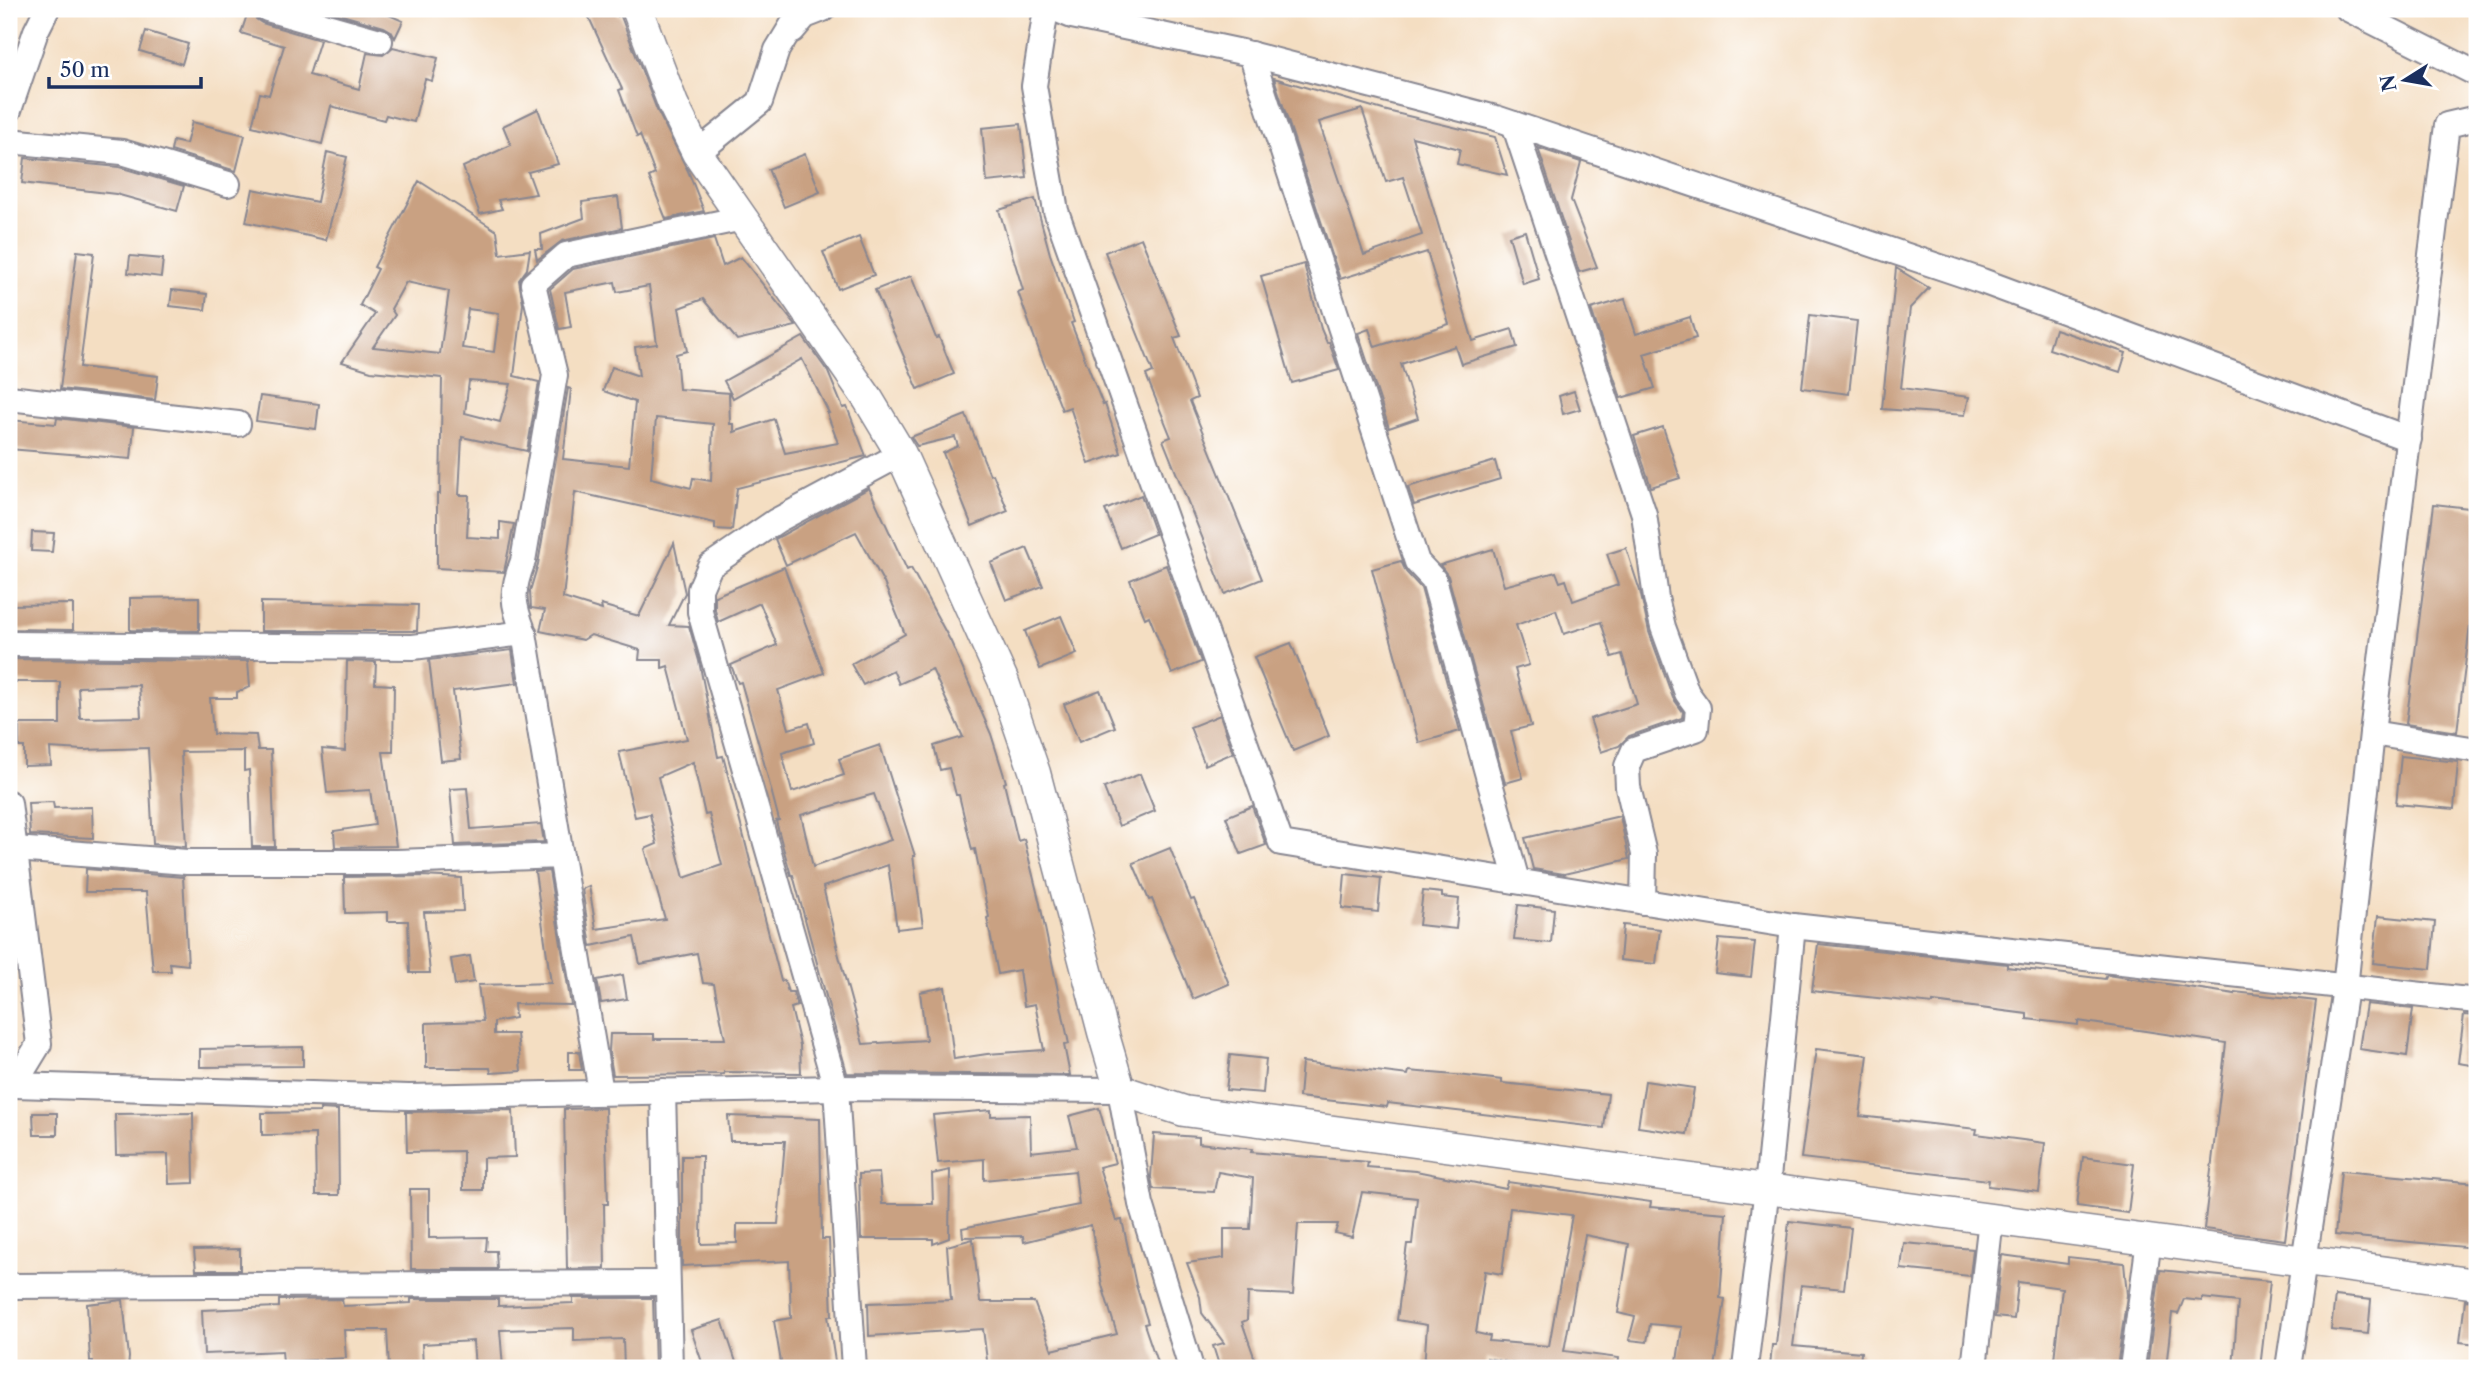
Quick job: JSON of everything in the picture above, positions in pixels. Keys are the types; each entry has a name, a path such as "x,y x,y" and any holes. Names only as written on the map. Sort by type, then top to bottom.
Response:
{"main road":[{"path":"637,9 673,104 698,152 868,399 901,454 1003,680 1035,773 1102,1032 1120,1090 1184,1111 2477,1284"}],"street":[{"path":"9,110 36,31 47,9"},
{"path":"267,9 380,41"},
{"path":"698,152 760,102 777,50 802,9"},
{"path":"777,50 805,16 823,9"},
{"path":"1046,9 1034,86 1056,211 1281,843 1793,926 2477,1001"},
{"path":"1055,9 1072,16 1251,54 1514,124 1982,281 2409,439"},
{"path":"2348,9 2477,74"},
{"path":"1251,54 1417,562 1434,579 1517,881"},
{"path":"2288,1368 2345,988 2372,733 2447,125 2477,117"},
{"path":"1514,124 1644,514 1656,598 1663,626 1687,693 1698,708 1696,730 1634,750 1627,766 1628,787 1644,854 1643,902"},
{"path":"9,141 122,152 228,184"},
{"path":"601,1092 524,633 514,608 513,585 523,561 555,375 533,284 566,256 743,218"},
{"path":"9,398 238,424"},
{"path":"854,1368 836,1088 700,612 700,589 710,566 776,521 901,454"},
{"path":"9,645 413,647 524,633"},
{"path":"2372,733 2477,750"},
{"path":"9,803 39,1044 11,1084"},
{"path":"15,849 187,862 397,862 561,856"},
{"path":"1745,1368 1767,1188 1793,926"},
{"path":"11,1084 409,1097 836,1088 1120,1090 1141,1204 1191,1368"},
{"path":"663,1091 670,1368"},
{"path":"1974,1368 1991,1219"},
{"path":"2132,1368 2149,1240"},
{"path":"9,1286 666,1283"}],"building":[{"path":"249,9 253,9 256,19 262,23 320,40 309,75 359,89 367,53 383,55 393,47 438,58 432,81 425,79 414,122 386,115 384,120 331,106 322,144 252,126 260,93 269,95 284,46 241,33"},
{"path":"321,9 375,9 403,21 395,38 391,31 384,27"},
{"path":"585,9 615,9 618,16 620,14 657,110 688,171 704,211 666,219 649,177 655,174 640,135 637,137 619,90 622,89"},
{"path":"146,31 188,44 182,64 140,51"},
{"path":"1274,78 1383,110 1495,137 1507,175 1457,164 1460,149 1412,137 1473,341 1512,329 1517,347 1461,364 1455,346 1401,364 1418,418 1389,428 1358,333 1369,329 1375,347 1449,324 1427,252 1340,279","holes":["1362,109 1386,182 1403,177 1422,235 1364,255 1319,122"]},
{"path":"538,109 558,164 528,172 536,194 498,200 502,209 480,214 463,167 511,145 503,126"},
{"path":"192,122 245,135 236,171 171,151 173,141 186,144"},
{"path":"1021,124 1027,178 987,182 982,128"},
{"path":"1538,148 1581,162 1571,200 1597,267 1579,272"},
{"path":"327,152 347,157 326,240 246,222 253,189 317,202"},
{"path":"805,154 820,192 784,207 768,169"},
{"path":"25,158 119,167 184,186 177,211 116,194 22,183"},
{"path":"419,181 497,231 500,254 530,250 527,269 519,280 523,304 514,376 539,382 527,451 462,437 459,495 469,495 467,537 500,539 500,522 514,524 504,572 437,568 442,378 371,371 342,362 375,314 360,305 378,269 374,267","holes":["406,282 449,291 440,354 373,347 395,315 391,309","468,309 499,313 494,352 462,348","469,381 511,384 500,422 465,413"]},
{"path":"618,197 622,228 562,241 537,260 535,249 542,249 541,234 584,218 582,202"},
{"path":"1035,199 1050,254 1074,322 1071,323 1103,405 1105,404 1121,453 1089,464 1070,407 1062,410 1018,292 1023,290 999,210"},
{"path":"1525,231 1539,279 1523,284 1509,236"},
{"path":"859,237 874,275 838,289 823,252"},
{"path":"1141,238 1181,336 1174,338 1197,398 1190,401 1262,579 1225,594 1163,440 1171,437 1146,375 1153,372 1105,252"},
{"path":"714,239 723,266 741,257 796,326 737,340 703,299 679,308 687,351 676,354 679,389 729,393 730,424 734,424 734,432 774,419 785,453 838,443 829,413 802,359 733,398 724,381 803,337 828,372 843,408 847,407 866,456 737,488 732,530 715,529 715,523 575,492 563,598 602,610 601,605 639,616 674,543 685,593 669,625 689,626 699,661 718,757 723,756 781,981 784,980 788,992 793,992 797,1006 791,1008 800,1045 801,1073 613,1075 609,1052 610,1034 654,1034 654,1039 725,1039 714,984 703,983 697,953 640,964 634,937 591,946 582,889 589,886 596,929 665,919 645,849 657,844 650,814 635,817 619,752 687,739 668,666 662,668 662,660 639,660 640,650 591,635 583,640 540,631 545,610 531,608 530,591 538,564 568,388 571,389 563,459 629,466 635,402 603,391 612,367 639,376 635,347 657,344 649,286 617,292 615,282 565,292 571,327 559,329 550,289 573,269","holes":["656,418 713,424 711,481 693,478 691,488 651,478","693,762 705,815 709,814 722,865 684,878 658,777"]},
{"path":"77,251 94,253 80,367 158,376 155,400 60,389"},
{"path":"130,256 163,259 161,277 128,273"},
{"path":"1304,264 1321,329 1339,370 1292,383 1261,276"},
{"path":"1896,268 1929,288 1910,308 1901,388 1969,397 1965,415 1882,409"},
{"path":"911,276 954,374 918,389 875,290"},
{"path":"172,290 207,294 205,310 170,306"},
{"path":"1625,299 1636,334 1690,317 1696,338 1644,354 1655,388 1621,398 1591,309"},
{"path":"1810,315 1857,321 1849,394 1802,388"},
{"path":"2055,329 2126,353 2120,372 2049,349"},
{"path":"1574,391 1580,409 1563,414 1559,396"},
{"path":"260,396 319,404 316,429 256,421"},
{"path":"966,415 1008,511 972,526 943,453 958,446 955,437 917,446 911,437"},
{"path":"57,418 134,427 131,459 9,449 9,420 56,424"},
{"path":"1663,427 1680,478 1651,487 1634,436"},
{"path":"1495,461 1500,479 1414,505 1408,487"},
{"path":"869,488 907,570 911,568 951,642 991,734 1006,782 1004,783 1018,841 1024,839 1040,904 1069,1044 1064,1045 1070,1075 847,1073 793,875 782,844 776,821 779,820 763,759 741,682 738,683 731,665 777,645 760,603 718,622 715,610 715,596 784,567 824,673 778,690 789,729 809,723 814,743 782,753 792,792 844,775 839,759 880,745 915,856 923,926 897,929 888,865 823,887 863,1044 926,1040 920,992 945,987 954,1059 1044,1050 1035,1004 1024,1006 1019,970 998,974 975,849 972,850 959,795 956,795 949,768 940,770 934,746 963,737 932,669 899,684 893,670 863,685 851,664 905,634 884,583 856,532 786,565 775,539","holes":["874,794 891,840 813,867 801,815"]},
{"path":"1141,495 1155,534 1121,548 1105,510"},
{"path":"2434,504 2477,509 2477,567 2457,732 2406,724"},
{"path":"32,532 54,533 52,552 31,551"},
{"path":"1027,548 1043,586 1006,600 991,563"},
{"path":"1626,548 1640,591 1649,632 1673,698 1683,712 1682,718 1629,736 1619,746 1601,752 1590,719 1637,704 1622,654 1612,657 1601,622 1564,634 1556,610 1516,625 1529,665 1515,669 1531,726 1511,731 1523,778 1505,783 1448,576 1440,565 1493,549 1504,586 1556,572 1560,582 1566,580 1573,601 1618,585 1607,554"},
{"path":"1401,561 1406,572 1421,588 1460,731 1419,743 1372,569"},
{"path":"1166,565 1201,662 1172,674 1149,616 1145,618 1130,580"},
{"path":"199,597 199,631 130,630 130,598"},
{"path":"261,602 418,605 417,631 261,631"},
{"path":"73,604 73,630 9,629 9,605"},
{"path":"1061,616 1077,654 1040,669 1025,631"},
{"path":"1291,643 1329,736 1293,751 1254,657"},
{"path":"512,650 517,683 453,691 461,759 441,761 429,660"},
{"path":"11,659 248,661 250,687 237,692 237,698 210,698 213,734 256,735 258,750 271,750 275,847 252,847 249,770 244,771 244,751 181,752 186,847 153,844 148,748 50,748 51,765 24,766 24,747 19,747 19,724 60,724 60,682 11,682","holes":["139,685 141,717 80,718 78,687"]},
{"path":"347,661 376,662 375,684 394,685 393,752 383,752 396,846 335,847 334,831 375,825 370,790 327,793 322,749 345,751"},
{"path":"1100,690 1115,727 1079,742 1064,704"},
{"path":"1220,715 1233,753 1205,765 1190,727"},
{"path":"2401,756 2458,762 2454,809 2396,804"},
{"path":"1140,774 1155,811 1119,826 1104,788"},
{"path":"467,788 471,829 541,824 544,842 455,845 450,789"},
{"path":"53,802 54,808 92,807 93,838 30,835 28,803"},
{"path":"1252,806 1266,845 1241,854 1226,817"},
{"path":"1620,816 1629,859 1564,874 1533,869 1525,838"},
{"path":"1170,848 1229,984 1193,999 1152,899 1149,900 1133,863"},
{"path":"86,869 183,877 188,965 170,963 171,971 153,971 146,892 85,892"},
{"path":"549,871 571,1005 514,1004 515,1018 494,1022 494,1034 517,1034 521,1071 491,1073 490,1068 426,1068 426,1023 483,1021 478,985 551,983 535,872"},
{"path":"1345,874 1381,878 1378,912 1342,908"},
{"path":"344,877 461,878 463,911 424,912 430,973 410,973 408,921 388,921 388,912 345,913"},
{"path":"1423,891 1442,893 1442,897 1459,899 1456,929 1419,925"},
{"path":"1518,905 1554,909 1551,943 1514,940"},
{"path":"2378,916 2435,922 2431,969 2373,963"},
{"path":"1623,925 1660,929 1656,964 1620,960"},
{"path":"1719,939 1755,942 1751,977 1715,973"},
{"path":"1818,944 2007,964 2007,967 2105,979 2107,975 2235,994 2316,1001 2285,1240 2204,1229 2226,1043 2078,1021 2078,1025 2027,1019 2027,1014 1933,1002 1812,991"},
{"path":"470,956 474,982 455,985 451,959"},
{"path":"623,975 627,999 601,1003 597,980"},
{"path":"2366,1004 2413,1009 2407,1056 2359,1049"},
{"path":"2464,1015 2477,1016 2477,1066 2458,1063"},
{"path":"303,1047 303,1066 200,1067 200,1049"},
{"path":"1816,1049 1868,1055 1860,1116 1977,1129 1976,1134 2045,1143 2039,1192 1988,1186 1989,1180 1801,1158"},
{"path":"569,1052 579,1052 582,1070 569,1070"},
{"path":"1230,1055 1266,1059 1263,1093 1226,1090"},
{"path":"1302,1062 1408,1075 1409,1071 1466,1076 1502,1080 1502,1083 1608,1094 1604,1128 1388,1103 1387,1107 1299,1097"},
{"path":"1645,1081 1694,1088 1687,1134 1638,1127"},
{"path":"605,1108 608,1204 604,1204 605,1268 567,1269 564,1109"},
{"path":"1099,1108 1115,1163 1099,1167 1116,1221 1122,1220 1136,1285 1148,1323 1144,1324 1159,1368 988,1368 983,1329 869,1336 868,1303 951,1300 947,1246 973,1239 980,1302 1034,1302 1052,1350 1117,1334 1102,1285 1091,1225 1024,1242 1023,1236 963,1237 962,1228 1079,1205 1075,1171 984,1180 984,1159 938,1163 933,1115 991,1110 991,1116 1030,1115 1031,1152 1077,1147 1069,1116"},
{"path":"320,1109 338,1110 339,1195 316,1195 315,1134 262,1135 262,1113 320,1112"},
{"path":"513,1110 515,1157 483,1158 483,1190 463,1190 463,1151 407,1152 406,1112"},
{"path":"33,1113 57,1113 57,1135 34,1135"},
{"path":"193,1113 194,1183 169,1184 168,1154 116,1155 115,1114"},
{"path":"728,1116 820,1119 822,1239 829,1239 832,1316 828,1316 836,1368 782,1368 774,1321 791,1318 789,1261 682,1266 682,1156 702,1156 701,1244 737,1243 737,1224 778,1224 785,1141 730,1141"},
{"path":"1154,1134 1199,1137 1199,1143 1252,1149 1251,1152 1368,1162 1367,1167 1416,1171 1506,1189 1508,1182 1651,1202 1650,1207 1726,1213 1720,1298 1725,1299 1715,1368 1676,1368 1682,1327 1650,1324 1647,1342 1629,1340 1635,1317 1618,1313 1629,1244 1585,1235 1564,1351 1619,1358 1618,1368 1525,1368 1526,1366 1487,1358 1486,1368 1424,1368 1427,1325 1397,1320 1407,1244 1412,1244 1417,1198 1362,1192 1352,1237 1335,1233 1338,1224 1298,1224 1293,1295 1248,1293 1247,1320 1242,1322 1258,1368 1220,1368 1213,1346 1224,1343 1202,1313 1200,1297 1187,1263 1224,1258 1224,1229 1250,1229 1253,1178 1218,1172 1214,1192 1153,1189 1151,1177","holes":["1510,1208 1572,1215 1549,1346 1489,1341 1490,1336 1476,1333 1485,1271 1502,1274"]},
{"path":"2083,1157 2134,1164 2128,1213 2077,1206"},
{"path":"950,1170 949,1238 933,1244 933,1239 861,1239 859,1174 879,1173 882,1204 933,1204 932,1174"},
{"path":"2341,1171 2477,1183 2475,1248 2335,1235"},
{"path":"410,1189 429,1189 429,1238 487,1237 486,1251 496,1251 497,1269 411,1269"},
{"path":"1789,1221 1851,1228 1844,1289 1801,1285 1793,1346 1861,1352 1860,1368 1770,1368 1772,1345 1776,1345"},
{"path":"1904,1243 1973,1249 1970,1276 1901,1269"},
{"path":"240,1249 240,1270 196,1270 194,1250"},
{"path":"2002,1255 2068,1264 2068,1257 2124,1263 2127,1295 2117,1368 2053,1368 2062,1288 2018,1282 2014,1319 1995,1317"},
{"path":"2160,1270 2270,1281 2260,1368 2233,1368 2238,1302 2202,1298 2202,1301 2184,1299 2178,1314 2172,1313 2166,1368 2147,1368"},
{"path":"2335,1296 2371,1300 2368,1334 2331,1330"},
{"path":"573,1298 653,1298 655,1368 624,1368 623,1339 574,1341 574,1328 500,1330 503,1368 475,1368 473,1341 422,1344 423,1368 389,1368 387,1330 344,1330 346,1358 283,1362 282,1351 204,1354 202,1310 279,1307 279,1300 342,1299 343,1306 411,1303 411,1299 498,1299 498,1306 573,1303"},
{"path":"123,1300 128,1368 93,1368 93,1361 90,1361 87,1304"},
{"path":"2465,1300 2477,1301 2477,1344 2460,1342"},
{"path":"722,1320 738,1368 704,1368 691,1330"}],"waterway":[{"path":"9,13 11,9"}]}
